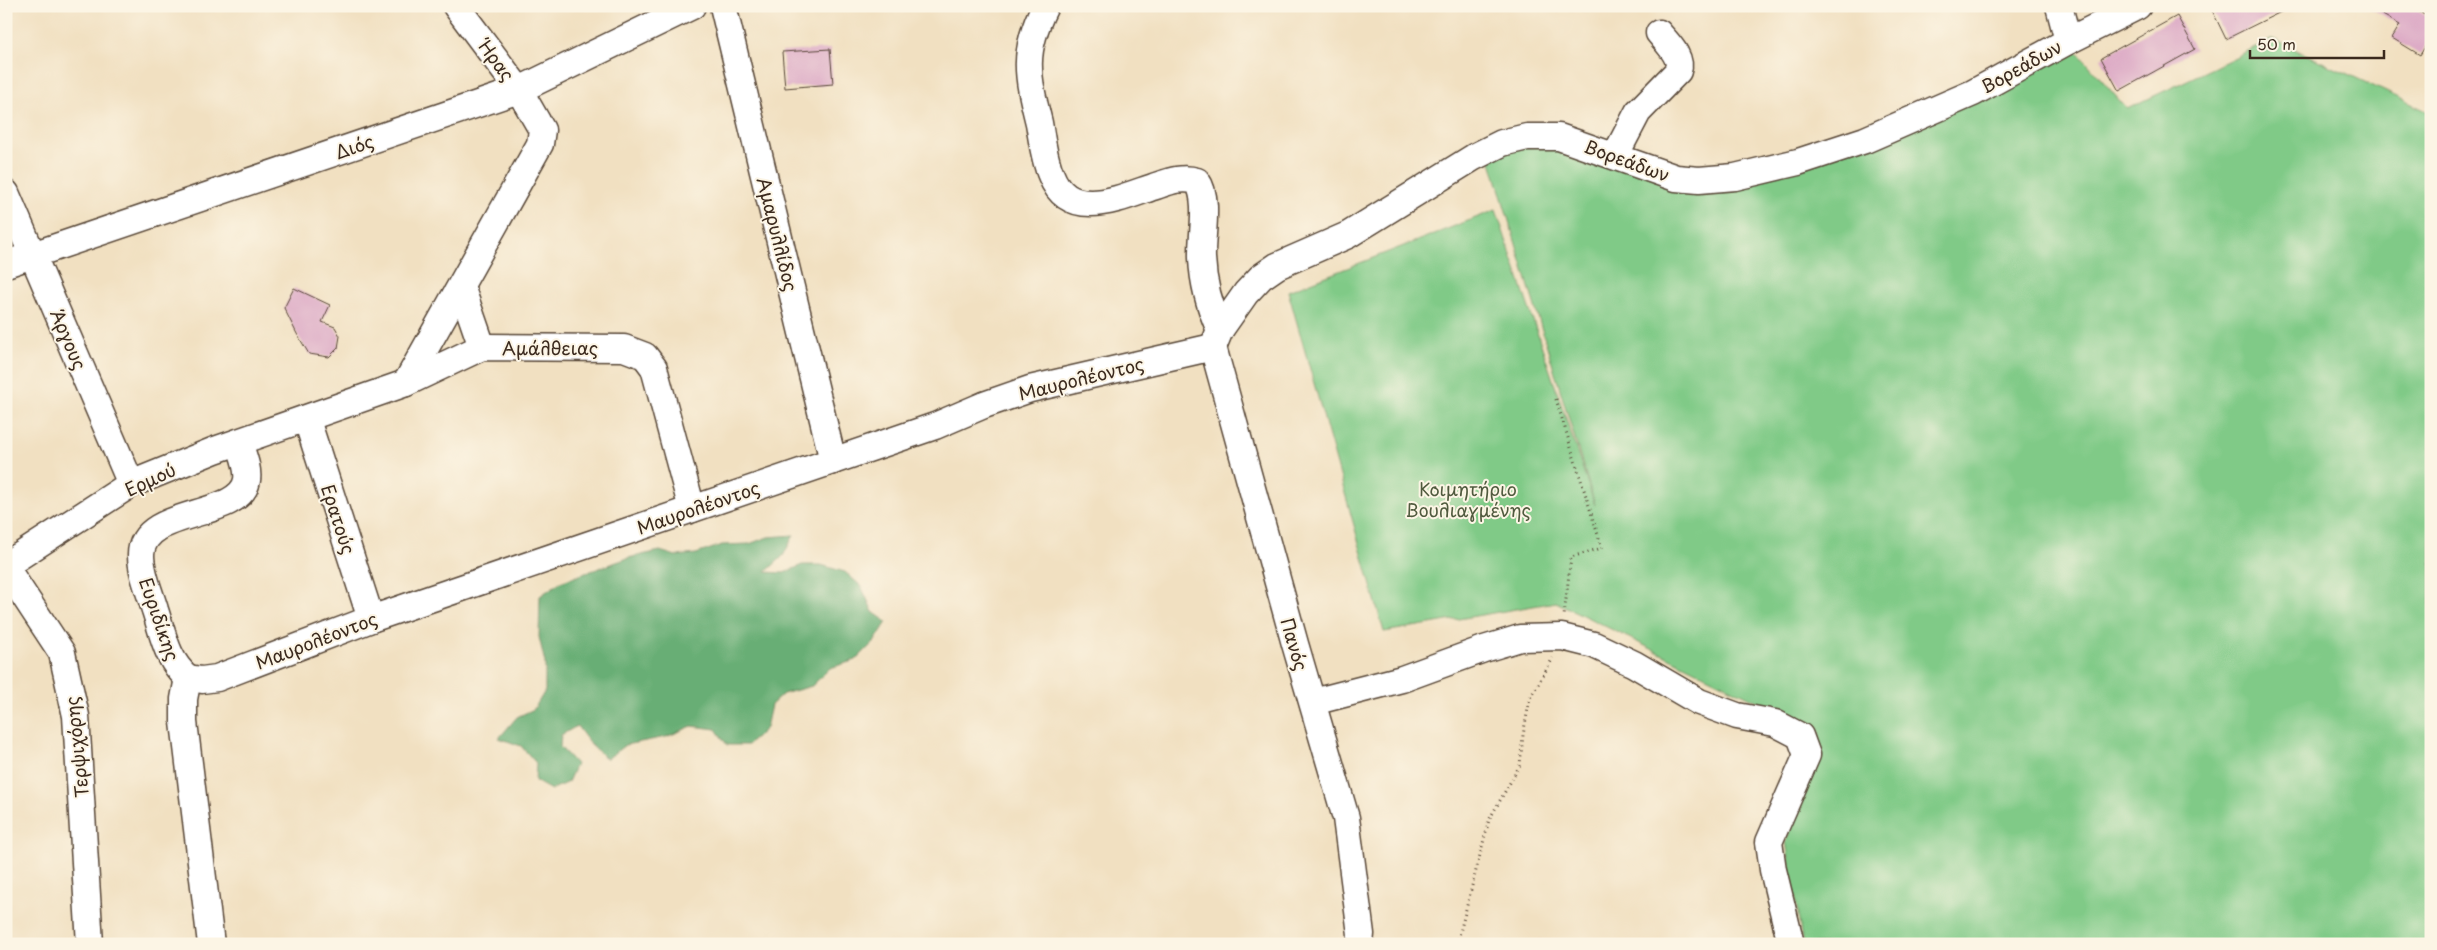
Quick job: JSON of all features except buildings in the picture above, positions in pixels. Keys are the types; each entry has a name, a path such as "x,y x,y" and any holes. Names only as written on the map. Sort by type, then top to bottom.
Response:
{"street":[{"name":"Ήρας","path":"406,383 540,144 542,130 519,90 456,6"},
{"name":"Διός","path":"6,264 519,90 692,6"},
{"name":"Αμαρυλλίδος","path":"723,6 833,461"},
{"name":"Πανός","path":"1045,6 1035,25 1027,59 1029,82 1051,176 1061,192 1073,200 1096,204 1120,199 1176,179 1189,178 1197,181 1204,196 1202,259 1205,282 1217,338 1295,644 1346,818 1361,934 1360,944"},
{"path":"2059,6 2068,41"},
{"name":"Βορεάδων","path":"1217,338 1246,293 1276,266 1348,235 1490,148 1514,139 1550,136 1569,140 1663,175 1687,179 1730,178 1764,170 1865,140 1973,92 2138,6"},
{"path":"1614,156 1638,112 1678,71 1680,63 1659,33"},
{"name":"Άργους","path":"6,193 131,484"},
{"path":"461,286 482,347"},
{"name":"Μαυρολέοντος","path":"188,678 202,680 217,678 371,619 935,426 984,405 1030,389 1217,338"},
{"name":"Αμάλθειας","path":"307,420 406,383 482,347 624,348 645,356 654,368 692,509"},
{"name":"Ερμού","path":"6,567 131,484 239,442 307,420"},
{"name":"Ερατούς","path":"307,420 371,619"},
{"name":"Ευριδίκης","path":"211,944 184,722 184,699 188,678 177,670 169,654 143,570 141,553 146,538 158,527 233,499 243,489 247,480 239,442"},
{"name":"Τερψιχόρης","path":"6,567 62,653 76,716 90,944"},
{"path":"1313,702 1402,679 1520,638 1562,637 1594,645 1699,702 1737,716 1775,723 1800,736 1807,755 1769,842 1773,870 1791,944"}],"path":[{"path":"1457,944 1489,820 1520,765 1530,698 1546,673 1562,637 1572,557 1602,548 1556,399"}],"green space":[{"name":"Κοιμητήριο Βουλιαγμένης","path":"2273,39 2431,113 2431,944 1805,944 1801,934 1786,842 1820,732 1556,602 1384,632 1288,291 1496,210 1595,505 1489,155 1551,142 1746,182 2068,41 2127,109"},
{"path":"794,535 783,556 766,572 784,573 802,565 821,565 845,572 861,586 873,612 887,622 875,641 856,660 830,668 812,686 783,694 771,705 766,728 748,745 727,745 716,729 692,726 666,737 625,745 607,759 591,745 577,726 561,735 560,747 576,764 568,782 551,790 535,781 536,763 521,746 499,738 517,717 534,709 545,691 545,663 539,637 540,596 560,582 628,558 660,551 676,556 696,554 722,545 749,544 768,537"}]}
